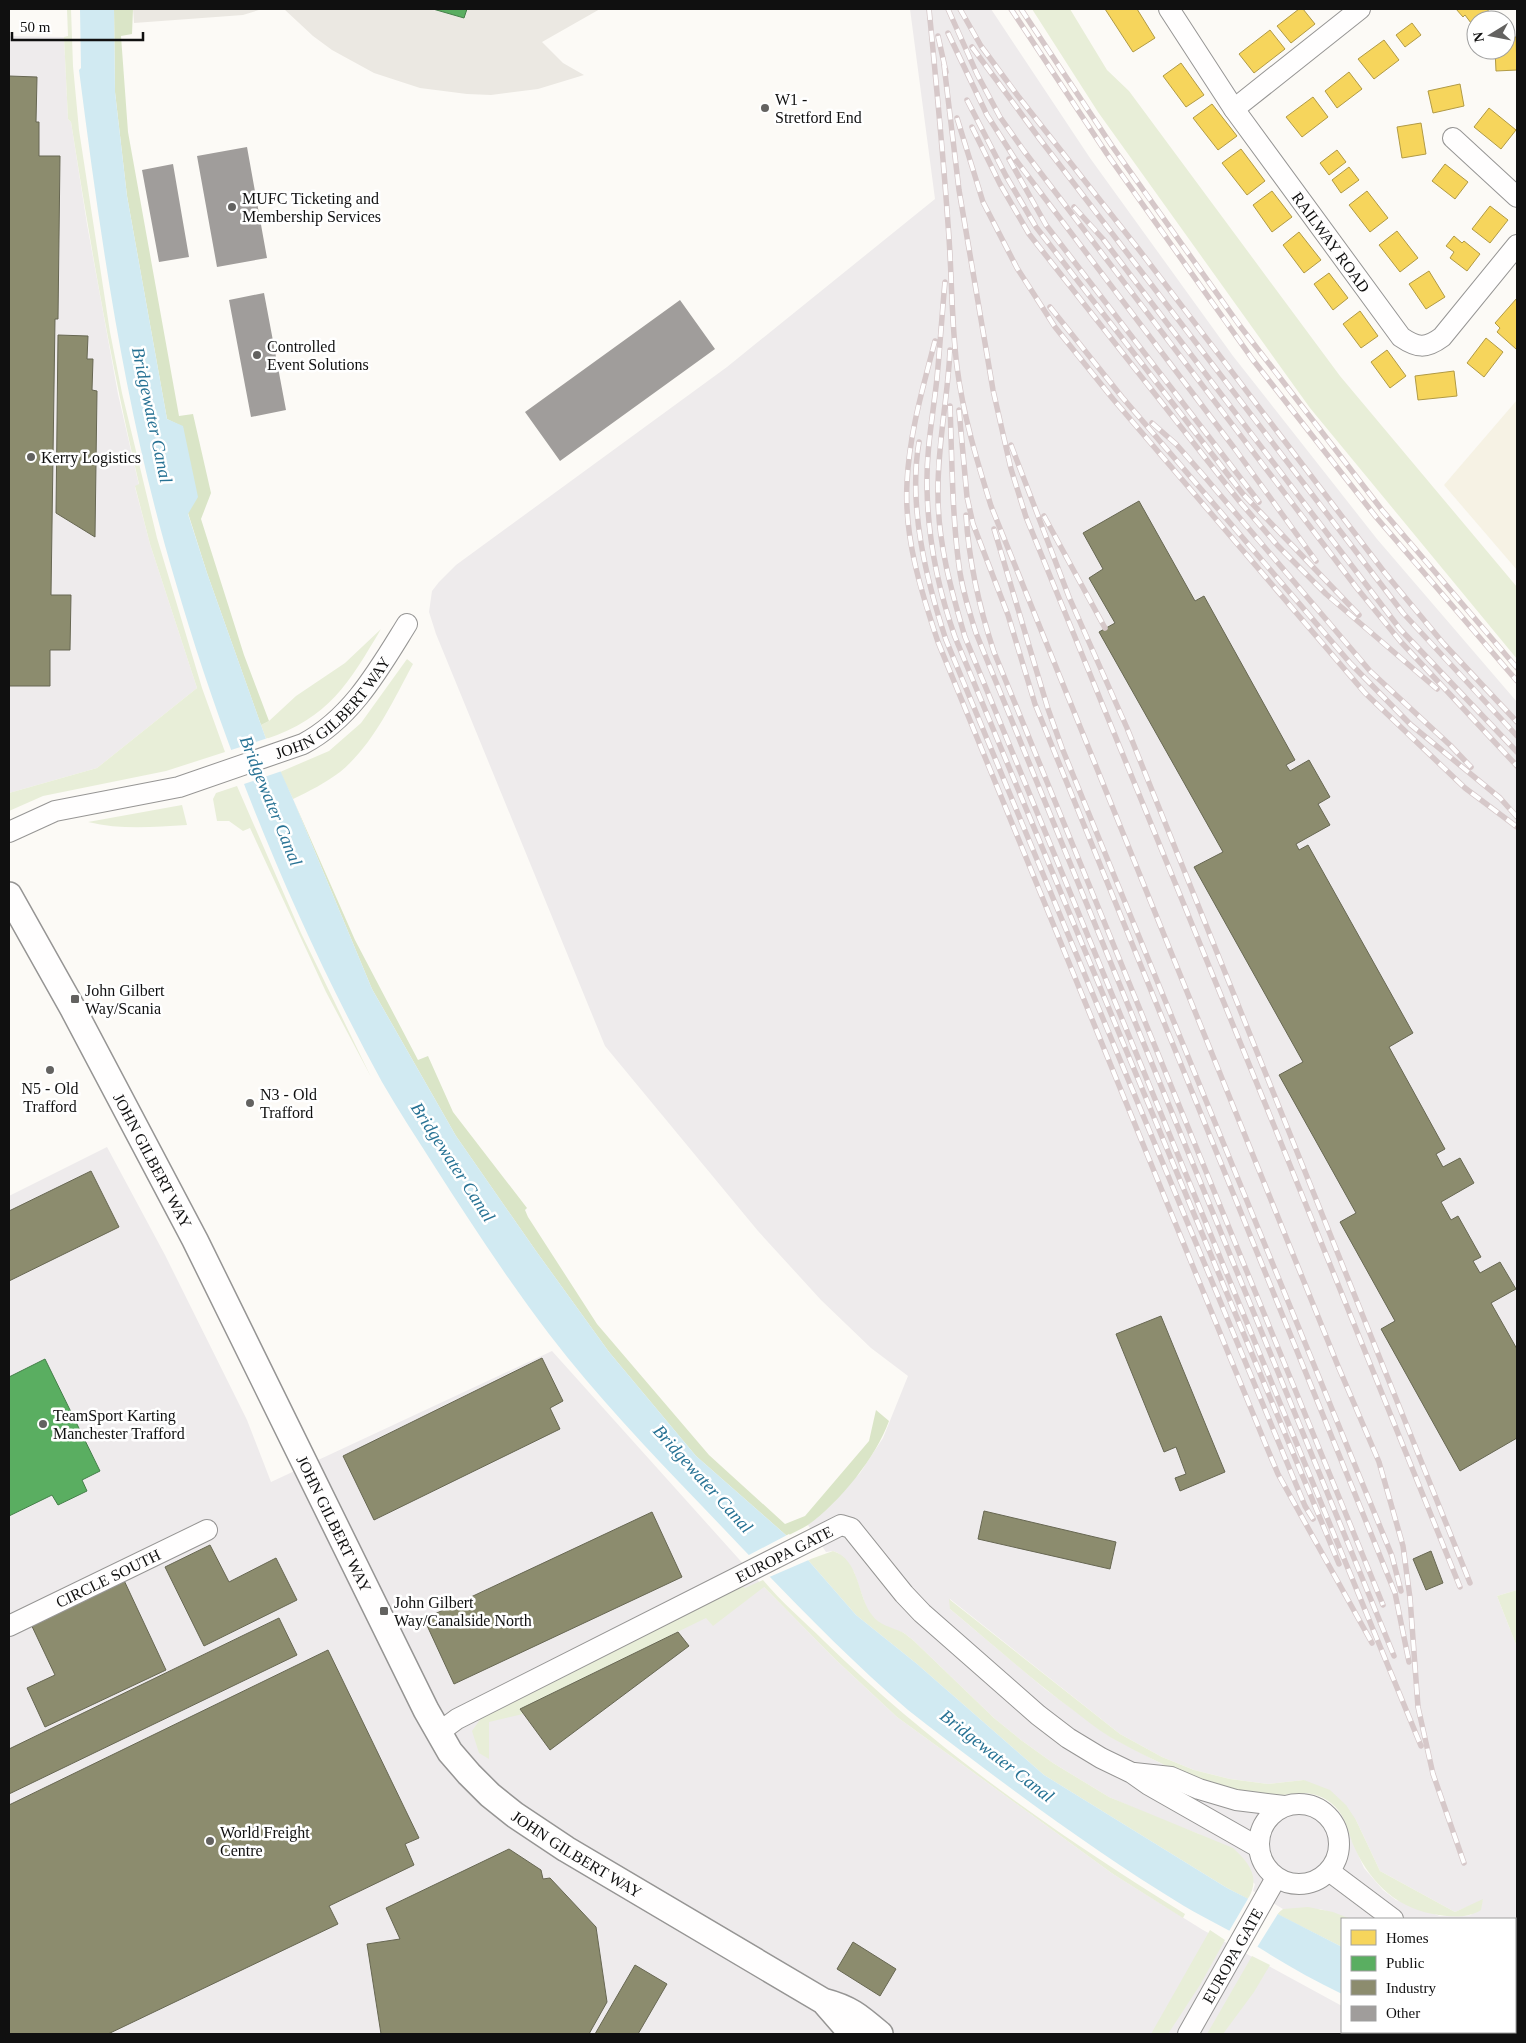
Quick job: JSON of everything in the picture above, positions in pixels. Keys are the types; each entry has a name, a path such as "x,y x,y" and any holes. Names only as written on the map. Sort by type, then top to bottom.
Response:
{"street":[{"name":"RAILWAY ROAD","path":"1170,9 1234,109 1401,337 1410,343 1420,346 1432,344 1442,337 1517,245"},
{"path":"1234,109 1360,9"},
{"path":"1453,138 1517,197"},
{"name":"JOHN GILBERT WAY","path":"9,832 55,811 179,787 211,777 285,751 321,734 347,711 370,682 407,624"},
{"name":"JOHN GILBERT WAY","path":"9,895 73,1009 199,1248 438,1733 450,1752 490,1795 540,1832 823,2000 845,2007 857,2014 880,2034"},
{"name":"EUROPA GATE","path":"438,1733 457,1719 841,1525 851,1528 904,1594 922,1613 994,1678 1068,1738 1101,1758 1132,1772 1149,1785 1258,1847"},
{"name":"CIRCLE SOUTH","path":"9,1626 207,1530"},
{"name":"EUROPA GATE","path":"1132,1772 1170,1777 1199,1789 1236,1800 1284,1806"},
{"path":"1297,1804 1311,1806 1323,1812 1332,1821 1338,1834 1339,1847 1336,1860 1329,1871 1320,1879 1298,1885 1286,1883 1276,1878 1267,1870 1261,1859 1258,1847 1259,1835 1264,1823 1273,1813 1284,1806 1297,1804"},
{"path":"1329,1871 1392,1918"},
{"name":"EUROPA GATE","path":"1188,2034 1276,1878"},
{"name":"JOHN GILBERT WAY","path":"823,2000 852,2034"}],"shaded area":[{"path":"133,9 262,9 243,15 134,23"},
{"path":"284,9 433,9 464,18 467,9 600,9 542,42 563,63 584,75 538,89 491,95 420,88 374,73 332,50 313,36"},
{"path":"910,9 991,9 1090,158 1233,356 1377,539 1517,702 1517,1590 1497,1596 1517,1647 1517,2011 1516,1918 1348,1918 1320,1909 1283,1909 1253,1891 1255,1884 1199,1834 1109,1797 1053,1763 1021,1740 994,1718 914,1641 904,1633 882,1625 873,1618 867,1609 854,1572 838,1553 833,1551 826,1552 808,1525 860,1473 883,1438 908,1376 871,1348 821,1300 758,1231 605,1046 436,634 429,612 432,591 456,565 727,367 935,199","holes":["950,1599 1120,1734 1162,1757 1194,1770 1230,1779 1268,1784 1304,1780 1356,1820 1380,1871 1455,1912 1483,1900 1471,1915 1463,1916 1440,1916 1396,1900 1383,1890 1364,1868 1347,1825 1340,1813 1330,1803 1307,1793 1277,1795 1160,1763 1109,1736 1045,1689 950,1609"]},
{"path":"9,36 64,37 68,119 71,122 87,224 118,394 139,485 135,487 150,544 197,688 97,768 9,793"},
{"path":"1517,400 1517,570 1444,485"},
{"path":"107,1147 165,1255 247,1420 271,1482 552,1351 764,1587 835,1659 897,1717 1113,1874 1203,1930 1341,2005 1341,2033 1398,2034 9,2034 9,1196"}],"green space":[{"path":"67,9 71,9 73,66 79,130 110,332 122,393 157,538 202,688 225,752 166,771 43,796 9,811 9,793 97,768 197,688 150,544 135,486 139,484 110,349 71,122 68,119 64,37 68,36"},
{"path":"114,9 133,9 132,34 121,36 128,132 179,416 193,414 211,493 201,519 244,655 269,721 261,725 207,573 188,513 183,427 167,419 127,196 115,92"},
{"path":"1032,9 1070,9 1107,70 1129,91 1340,376 1517,587 1517,659 1310,408 1098,112"},
{"path":"381,629 347,682 322,709 306,721 266,739 261,725 269,721 296,696 345,663"},
{"path":"407,659 413,664 390,707 363,749 329,780 293,799 280,772 329,751 361,723"},
{"path":"237,786 301,933 371,1077 326,992 250,828 243,831 229,821 217,821 213,799 216,793"},
{"path":"293,799 355,940 418,1060 428,1056 453,1112 527,1208 525,1210 528,1217 597,1324 709,1455 785,1524 805,1516 869,1441 876,1410 889,1421 875,1449 856,1478 832,1504 808,1525 787,1536 696,1456 609,1352 536,1251 456,1136 372,989"},
{"path":"182,805 187,825 125,827 88,822"},
{"path":"833,1551 842,1556 853,1570 863,1598 872,1615 882,1623 904,1633 914,1641 994,1718 1021,1740 1053,1763 1109,1797 1233,1848 1244,1859 1253,1877 1252,1891 1248,1899 1227,1888 1044,1775 917,1664 856,1615 808,1560"},
{"path":"763,1580 785,1604 865,1680 952,1753 1043,1821 1185,1914 1183,1918 1113,1874 897,1717 835,1659 764,1587 713,1626 706,1618 520,1709 523,1714 489,1722 489,1759 479,1753 472,1731 481,1718 742,1586 745,1588"},
{"path":"1517,1590 1517,1647 1497,1596"},
{"path":"949,1599 1120,1734 1162,1757 1194,1770 1230,1779 1268,1784 1304,1780 1330,1790 1346,1805 1356,1820 1380,1871 1455,1912 1483,1899 1481,1910 1464,1916 1439,1915 1419,1910 1394,1898 1383,1889 1365,1867 1352,1842 1342,1816 1324,1798 1311,1794 1260,1795 1226,1788 1171,1768 1110,1737 1042,1686 950,1609"},
{"path":"1308,1907 1333,1912 1348,1918 1341,1918 1341,1946 1277,1914 1283,1909"},
{"path":"1210,1930 1225,1940 1200,1985 1168,2034 1151,2034"},
{"path":"1252,1956 1270,1965 1254,1992 1223,2034 1207,2034"}],"water":[{"name":"Bridgewater Canal","path":"80,9 114,9 115,92 127,196 167,419 183,426 198,497 188,514 266,739 372,989 456,1136 609,1352 696,1456 787,1536 856,1615 917,1664 1044,1775 1227,1888 1341,1946 1341,1994 1299,1972 1240,1936 1184,1906 1108,1857 985,1769 908,1710 881,1686 777,1585 623,1422 585,1379 534,1314 461,1207 382,1082 320,962 265,837 216,709 157,517 128,391 96,199 79,70 81,68"},
{"path":"1517,2026 1517,2034 1418,2033 1516,2033"}],"pier":[{"path":"268,738 282,771 241,785 228,751"},
{"path":"789,1534 811,1559 767,1578 747,1556"},
{"path":"1249,1897 1279,1912 1256,1949 1228,1933"}],"building: Homes":[{"path":"1105,9 1137,9 1155,38 1133,52"},
{"path":"1299,9 1303,9 1315,24 1291,43 1277,26"},
{"path":"1456,9 1488,10 1466,10 1466,16 1465,15 1463,17"},
{"path":"1412,23 1421,35 1405,47 1396,35"},
{"path":"1270,30 1285,49 1254,73 1239,54"},
{"path":"1516,37 1517,70 1496,71 1495,60 1516,60"},
{"path":"1384,40 1399,60 1374,79 1358,59"},
{"path":"1181,63 1204,95 1186,107 1163,76"},
{"path":"1349,72 1362,89 1337,108 1325,91"},
{"path":"1460,84 1464,106 1433,113 1428,91"},
{"path":"1313,97 1328,117 1302,137 1286,117"},
{"path":"1212,104 1237,136 1218,150 1193,118"},
{"path":"1489,108 1516,130 1501,149 1474,127"},
{"path":"1421,123 1426,154 1402,158 1397,127"},
{"path":"1241,149 1265,181 1247,195 1222,163"},
{"path":"1337,150 1346,162 1329,175 1320,163"},
{"path":"1445,164 1468,182 1455,199 1432,181"},
{"path":"1349,167 1359,180 1341,193 1332,180"},
{"path":"1272,191 1292,217 1272,232 1253,205"},
{"path":"1367,191 1388,218 1370,232 1349,205"},
{"path":"1490,206 1508,220 1490,243 1472,229"},
{"path":"1397,231 1418,258 1400,272 1379,245"},
{"path":"1299,232 1321,260 1304,273 1283,245"},
{"path":"1454,236 1462,243 1464,241 1480,254 1467,271 1450,258 1454,252 1446,246"},
{"path":"1429,271 1445,297 1426,309 1409,284"},
{"path":"1329,273 1348,298 1333,310 1314,284"},
{"path":"1517,298 1516,349 1497,332 1500,328 1495,323"},
{"path":"1360,311 1378,336 1361,348 1343,324"},
{"path":"1486,338 1503,352 1484,377 1467,363"},
{"path":"1387,350 1406,376 1390,388 1371,362"},
{"path":"1454,371 1457,396 1418,400 1415,376"}],"building: Public":[{"path":"433,9 467,9 464,18"},
{"name":"TeamSport Karting Manchester Trafford","path":"45,1359 100,1471 82,1480 87,1491 58,1505 52,1495 9,1516 9,1377"}],"building: Industry":[{"name":"Kerry Logistics","path":"9,76 37,77 36,122 39,122 39,156 60,156 58,319 55,319 51,595 71,595 70,650 50,650 50,686 9,686"},
{"path":"58,335 88,336 87,359 93,359 92,390 97,391 95,537 56,513"},
{"path":"1139,501 1195,601 1204,596 1295,760 1286,765 1290,771 1309,760 1330,797 1318,804 1330,825 1296,844 1299,850 1308,845 1413,1033 1389,1047 1445,1149 1436,1154 1443,1167 1460,1158 1474,1183 1441,1202 1451,1220 1458,1216 1481,1257 1473,1261 1480,1273 1500,1262 1516,1289 1491,1303 1517,1349 1517,1438 1460,1471 1381,1329 1395,1321 1340,1222 1356,1213 1279,1075 1303,1062 1194,867 1223,852 1099,632 1115,623 1089,578 1103,569 1083,533"},
{"path":"91,1171 119,1227 9,1281 9,1211"},
{"path":"1161,1316 1225,1472 1180,1491 1175,1478 1186,1474 1176,1447 1164,1452 1116,1334"},
{"path":"542,1358 563,1401 550,1408 560,1429 374,1520 343,1456"},
{"path":"984,1511 1116,1542 1110,1569 978,1539"},
{"path":"652,1512 682,1577 454,1684 424,1619"},
{"path":"210,1545 229,1582 276,1558 297,1600 204,1646 165,1567"},
{"path":"1431,1551 1443,1583 1426,1590 1413,1559"},
{"path":"122,1576 166,1670 45,1727 27,1688 55,1675 29,1620"},
{"path":"279,1618 297,1655 9,1794 9,1749"},
{"path":"678,1632 689,1646 550,1750 520,1709"},
{"name":"World Freight Centre","path":"328,1650 419,1838 405,1844 414,1865 329,1906 338,1924 108,2034 9,2034 9,1805"},
{"path":"509,1849 541,1870 543,1879 550,1878 596,1927 607,2002 589,2034 381,2034 367,1944 400,1939 386,1908"},
{"path":"853,1942 896,1969 880,1996 837,1969"},
{"path":"635,1965 667,1984 638,2034 595,2034"}],"building: Other":[{"name":"MUFC Ticketing and Membership Services","path":"247,147 267,258 217,267 197,156"},
{"path":"173,164 189,257 159,262 142,170"},
{"name":"Controlled Event Solutions","path":"264,293 286,410 251,417 229,300"},
{"path":"680,300 715,349 560,461 525,412"}],"railway":[{"path":"929,9 946,197 955,349 963,403 976,455 991,506 1338,1366 1379,1462 1403,1546 1410,1598 1418,1707 1433,1774 1464,1863"},
{"path":"948,9 977,74 1000,117 1024,151 1356,587 1401,642 1517,766"},
{"path":"960,9 981,46 1018,96 1140,251 1385,573 1443,643 1517,722"},
{"path":"1011,9 1107,154 1253,360 1376,517 1517,681"},
{"path":"1021,9 1112,146 1240,326 1382,510 1517,668"},
{"path":"948,33 987,115 1015,159 1235,449 1316,561"},
{"path":"938,36 946,72"},
{"path":"972,47 1039,138 1403,613 1517,736"},
{"path":"944,65 959,190 993,390 1011,469 1026,517 1460,1587"},
{"path":"967,100 1006,176 1036,227 1243,494 1359,615"},
{"path":"957,118 983,202 1017,268 1055,327 1113,399 1365,693 1465,788 1517,827"},
{"path":"972,127 1000,184 1029,234 1240,502 1278,546 1326,594 1437,689"},
{"path":"1009,159 1046,225 1259,502"},
{"path":"1074,207 1103,239 1400,629 1517,752"},
{"path":"945,282 929,447 927,488 929,526 935,564 949,619 1339,1564"},
{"path":"1050,307 1122,397 1351,664 1411,725 1500,798 1517,817"},
{"path":"935,341 921,393 914,429 908,465 907,504 908,524 915,564 938,642 1278,1474 1372,1643"},
{"path":"950,350 939,458 939,513 946,566 965,637 1421,1746"},
{"path":"950,406 955,527 959,566 968,608 976,633 1394,1656"},
{"path":"959,410 967,497 973,524 1008,615 1035,704 1395,1593 1409,1662"},
{"path":"1152,423 1176,444 1370,671 1471,767"},
{"path":"919,442 916,466 917,517 926,567 946,640 1305,1506 1313,1519"},
{"path":"1011,445 1069,597 1127,728 1470,1583"},
{"path":"966,515 976,585 994,652 1383,1605"},
{"path":"1044,516 1105,628"},
{"path":"994,529 1048,709 1062,748 1392,1556 1401,1591"}],"place":[{"name":"W1 - Stretford End","path":"765,108"},
{"name":"MUFC Ticketing and Membership Services","path":"232,207"},
{"name":"Controlled Event Solutions","path":"257,355"},
{"name":"Kerry Logistics","path":"31,457"},
{"name":"John Gilbert Way/Scania","path":"75,999"},
{"name":"N5 - Old Trafford","path":"50,1070"},
{"name":"N3 - Old Trafford","path":"250,1103"},
{"name":"TeamSport Karting Manchester Trafford","path":"43,1424"},
{"name":"John Gilbert Way/Canalside North","path":"384,1611"},
{"name":"World Freight Centre","path":"210,1841"}]}
